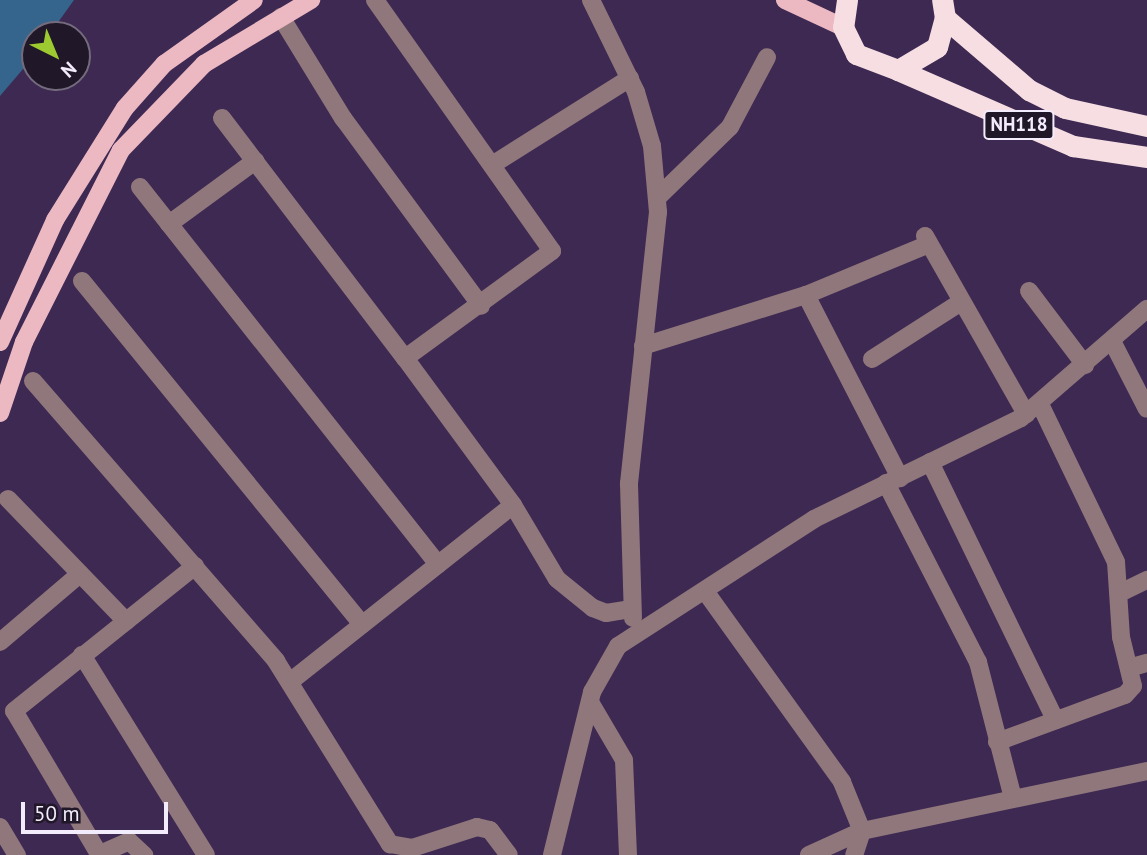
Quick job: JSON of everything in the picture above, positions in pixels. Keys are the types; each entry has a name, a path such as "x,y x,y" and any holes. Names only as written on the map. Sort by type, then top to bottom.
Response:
{"highway":[{"path":"843,27 847,0"},
{"name":"NH118","path":"898,70 937,47 944,9"},
{"name":"NH118","path":"944,9 1030,90 1065,108 1147,127"},
{"name":"NH118","path":"843,27 862,59 898,70 1073,146 1147,157"}],"main road":[{"path":"0,342 55,220 125,108 174,56 254,0"},
{"path":"0,413 24,342 121,150 204,64 311,0"},
{"path":"785,0 843,27"}],"street":[{"path":"375,0 552,251 481,306 405,358"},
{"path":"591,0 630,78 652,146 657,198 629,484 633,632"},
{"path":"281,17 343,118 481,306"},
{"path":"657,198 730,127 768,57"},
{"path":"492,165 630,78"},
{"path":"222,118 513,505 557,579 600,611 632,609"},
{"path":"169,224 255,161"},
{"path":"140,187 438,564"},
{"path":"643,346 806,295 927,240 961,302 1033,409 1116,562 1122,592 1119,623 1133,686 1125,695 997,741"},
{"path":"82,281 362,624"},
{"path":"1029,291 1085,365"},
{"path":"806,295 969,642 1013,798"},
{"path":"872,359 961,302"},
{"path":"552,855 590,702 603,665 633,632 705,592 814,519 1033,409 1147,309"},
{"path":"1112,341 1147,409"},
{"path":"33,381 195,566 291,681 371,822 390,844 414,852 477,827 489,830 509,855"},
{"path":"930,462 1055,720"},
{"path":"8,499 126,621"},
{"path":"291,681 513,505"},
{"path":"144,855 129,841 98,854 14,716 82,656 195,566"},
{"path":"0,642 80,574"},
{"path":"1122,592 1147,580"},
{"path":"705,592 842,782 862,831 854,855"},
{"path":"82,656 206,855"},
{"path":"1129,668 1147,663"},
{"path":"590,702 624,761 628,855"},
{"path":"808,855 862,831 1147,771"},
{"path":"0,827 17,855"}],"water":[{"path":"0,0 74,0 59,21 21,21 21,71 0,96"}]}
